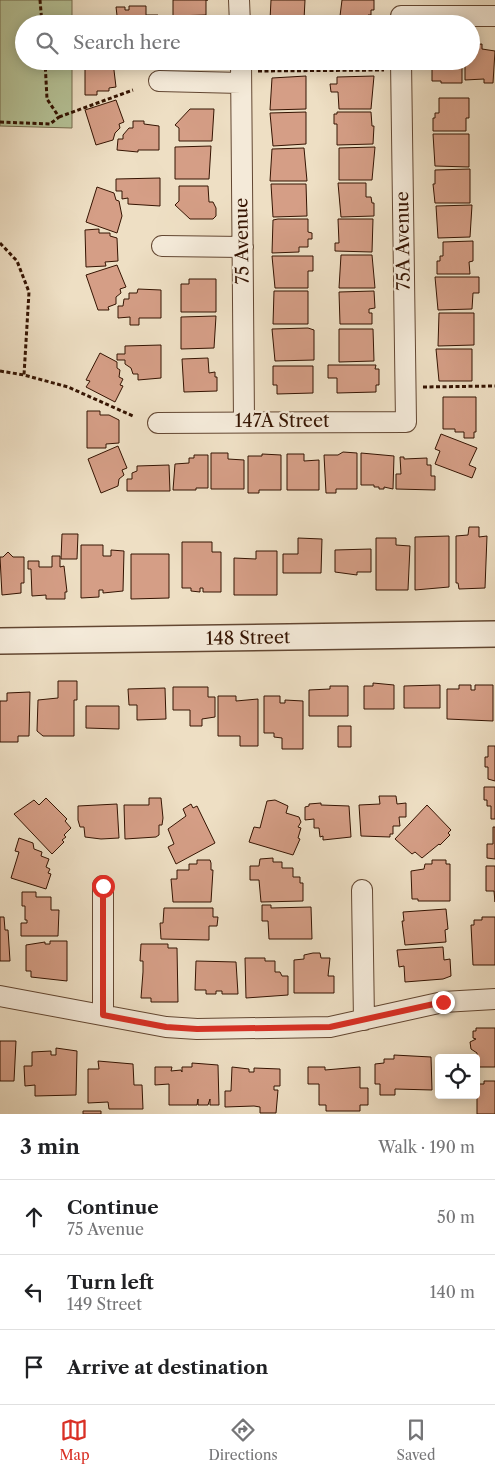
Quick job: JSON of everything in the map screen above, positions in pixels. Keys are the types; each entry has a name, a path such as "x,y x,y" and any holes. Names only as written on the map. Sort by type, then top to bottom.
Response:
{"street":[{"path":"239,0 240,15"},
{"path":"401,13 464,15"},
{"path":"480,16 495,16"},
{"name":"75A Avenue","path":"396,70 406,422"},
{"path":"159,81 245,72"},
{"name":"75 Avenue","path":"244,421 242,247 245,72"},
{"path":"162,246 242,247"},
{"name":"147A Street","path":"158,423 244,421 406,422"},
{"name":"148 Street","path":"0,642 495,634"},
{"path":"103,886 103,1015"},
{"path":"362,890 364,1020"},
{"path":"0,996 166,1027 197,1029 330,1027 443,1002 495,999"}],"path":[{"path":"40,0 41,15"},
{"path":"46,70 48,99 59,117"},
{"path":"245,72 288,70"},
{"path":"0,122 50,124 59,117 133,90"},
{"path":"0,243 17,261 29,292 24,375"},
{"path":"0,371 24,375 68,387 133,416"},
{"path":"419,387 495,386"}],"green space":[{"path":"0,0 72,0 72,15 15,15 15,70 72,70 72,128 0,126"}],"building":[{"path":"173,0 206,0 206,15 173,15"},
{"path":"271,0 305,0 304,15 270,15"},
{"path":"342,0 374,0 374,10 371,10 371,15 340,15"},
{"path":"129,6 146,6 146,15 117,15 116,7 125,7 125,10 129,10"},
{"path":"480,44 482,44 482,49 495,51 493,83 484,83 484,79 465,80 465,70 480,70"},
{"path":"85,70 114,70 116,87 109,88 109,91 97,91 97,95 85,95"},
{"path":"432,70 462,70 462,83 432,81"},
{"path":"306,76 306,109 270,110 272,78"},
{"path":"374,76 371,109 339,109 338,92 331,92 330,84 337,84 337,77"},
{"path":"439,98 469,98 469,118 466,118 466,131 433,131 433,118 435,118 435,113 439,113"},
{"path":"116,100 124,122 119,124 120,128 115,133 113,140 96,145 85,110"},
{"path":"190,109 214,109 212,141 179,141 179,128 175,125"},
{"path":"306,112 306,144 273,146 270,113"},
{"path":"337,112 371,112 372,126 374,126 373,144 337,145 337,124 334,124 334,114 337,114"},
{"path":"133,121 144,121 144,124 159,126 159,150 138,150 138,152 117,150 118,139 123,139 123,135 129,128 133,128"},
{"path":"433,134 469,134 469,167 435,166"},
{"path":"211,146 209,179 175,179 175,147"},
{"path":"375,147 372,180 339,180 339,148"},
{"path":"304,148 307,181 270,181 272,149"},
{"path":"470,169 470,203 435,203 433,184 435,184 435,170"},
{"path":"160,178 160,206 128,204 128,198 122,199 122,191 116,191 116,179"},
{"path":"338,183 366,183 366,197 371,197 372,203 374,203 374,216 341,217"},
{"path":"271,184 306,184 307,216 273,217"},
{"path":"179,186 208,186 209,202 213,202 216,208 216,216 213,219 190,219 175,205 179,201"},
{"path":"97,187 114,193 116,200 119,201 122,216 117,233 86,222"},
{"path":"472,205 470,237 438,238 436,206"},
{"path":"308,219 308,232 312,233 312,239 308,239 308,247 299,247 299,252 272,253 273,220"},
{"path":"338,219 373,219 372,252 335,251 335,243 339,243"},
{"path":"99,229 99,233 110,233 110,236 117,238 118,261 105,262 106,266 86,267 85,230"},
{"path":"473,241 473,261 469,262 470,274 437,274 437,261 440,261 440,256 443,256 443,242"},
{"path":"341,255 372,255 375,288 339,288"},
{"path":"272,256 313,256 313,271 308,271 308,288 275,288"},
{"path":"117,265 126,287 120,289 121,293 116,297 116,304 108,307 109,310 98,310 86,275"},
{"path":"435,277 479,277 479,293 473,293 472,309 438,310"},
{"path":"189,279 216,279 216,312 181,312 181,284 189,284"},
{"path":"138,289 161,290 161,318 139,318 139,325 130,325 130,317 118,318 118,306 123,306 124,299 129,299 129,293 137,293"},
{"path":"274,291 308,291 308,324 273,324"},
{"path":"374,291 375,308 369,309 369,313 372,313 372,324 340,324 339,292"},
{"path":"439,313 474,313 474,345 438,346"},
{"path":"216,316 214,348 181,349 181,317"},
{"path":"308,328 314,330 314,360 275,361 272,329"},
{"path":"339,329 373,329 374,361 339,362"},
{"path":"161,345 161,378 138,380 138,374 133,374 131,368 125,364 125,360 117,360 117,354 125,354 125,346"},
{"path":"436,349 472,349 472,381 439,381"},
{"path":"100,353 117,362 117,368 120,370 119,377 123,379 120,385 123,386 115,402 86,387 90,381 86,380"},
{"path":"208,358 209,373 215,372 215,377 217,377 217,391 184,392 182,359"},
{"path":"328,365 376,365 375,369 379,369 379,385 376,385 376,392 337,393 337,378 328,378"},
{"path":"273,366 313,366 313,393 277,394 277,385 273,385"},
{"path":"443,397 476,397 476,432 474,432 474,438 464,438 464,432 455,432 455,429 443,429"},
{"path":"87,411 100,411 100,415 109,415 119,420 119,443 106,444 106,448 87,448"},
{"path":"441,434 477,448 469,465 476,468 472,478 435,464 440,451 435,449"},
{"path":"118,446 127,468 122,470 124,475 119,479 118,486 101,493 88,459"},
{"path":"343,452 357,453 357,489 336,489 336,493 326,493 324,455 338,455"},
{"path":"211,453 228,453 228,459 244,460 244,489 211,489"},
{"path":"361,453 394,456 393,489 384,487 384,489 379,489 379,487 374,487 374,485 361,485"},
{"path":"262,454 281,455 281,490 259,490 259,493 248,493 248,456 262,456"},
{"path":"287,454 304,454 304,461 319,460 319,490 287,490"},
{"path":"194,455 208,455 208,488 173,490 175,464 189,463 189,458 194,458"},
{"path":"400,457 404,457 404,459 427,458 427,465 431,465 431,476 435,476 435,490 396,489 396,474 401,474"},
{"path":"169,465 170,491 127,491 127,479 132,479 132,473 137,471 137,466"},
{"path":"469,527 479,527 479,537 487,536 485,588 459,589 458,583 456,583 456,536 468,535"},
{"path":"62,534 78,534 77,559 61,559"},
{"path":"449,536 449,587 415,590 415,537"},
{"path":"298,538 322,539 321,573 283,573 283,554 298,554"},
{"path":"376,538 396,538 396,545 410,546 408,590 376,590"},
{"path":"182,542 212,542 212,552 221,552 221,592 203,592 203,588 200,588 200,592 191,591 191,588 182,588"},
{"path":"81,545 103,545 103,556 111,556 111,550 124,551 123,591 103,593 103,590 99,590 99,597 81,598"},
{"path":"371,549 371,572 357,572 357,575 335,572 335,550"},
{"path":"256,551 277,551 277,595 234,595 234,558 256,559"},
{"path":"8,552 13,557 24,557 24,583 21,583 21,593 2,595 0,557 3,557"},
{"path":"131,554 169,554 169,598 131,599"},
{"path":"52,556 60,556 60,567 64,566 67,592 65,592 65,599 46,599 46,595 32,596 31,569 28,569 28,561 39,561 39,567 52,567"},
{"path":"58,681 77,681 77,700 74,700 74,736 43,736 37,731 38,700 58,698"},
{"path":"373,683 394,685 394,709 364,709 364,686 373,686"},
{"path":"440,685 440,708 404,708 404,686"},
{"path":"459,685 471,685 471,690 475,690 475,685 493,685 493,721 447,719 447,689 459,689"},
{"path":"330,686 348,686 348,716 309,716 309,690 330,689"},
{"path":"173,687 208,687 208,697 215,697 215,717 202,719 202,726 190,726 190,710 173,710"},
{"path":"165,688 166,719 137,720 137,705 129,705 128,689"},
{"path":"30,692 29,736 18,736 18,742 0,742 0,701 7,701 7,693"},
{"path":"218,696 236,696 236,701 258,699 258,746 240,746 240,736 218,736"},
{"path":"264,696 280,696 280,703 285,703 285,700 303,701 303,749 282,749 282,738 274,737 274,733 264,733"},
{"path":"86,706 119,706 119,729 86,728"},
{"path":"338,726 351,726 351,747 338,747"},
{"path":"488,746 495,746 495,781 488,779 488,767 485,767 485,757 488,757"},
{"path":"484,787 495,787 495,819 491,819 491,806 487,806 487,800 484,800"},
{"path":"379,796 396,796 397,804 406,803 406,817 399,817 400,826 393,826 393,834 390,834 390,837 361,836 359,805 380,804"},
{"path":"46,798 67,819 65,821 71,828 64,835 66,837 62,840 64,842 52,854 14,814 34,800 39,805"},
{"path":"149,798 161,798 163,818 162,825 159,825 159,835 156,837 125,839 124,805 149,805"},
{"path":"275,800 288,806 286,813 299,817 301,822 298,827 301,828 298,838 300,839 293,855 249,842 254,827 260,828 267,801"},
{"path":"321,803 321,805 349,806 351,837 323,840 323,836 320,837 319,828 314,828 314,819 305,820 305,807 309,806 309,804"},
{"path":"117,804 119,838 101,839 85,837 84,827 80,827 78,820 78,806"},
{"path":"191,804 193,808 197,806 215,843 176,864 168,847 174,844 168,829 186,816 183,809"},
{"path":"427,805 451,830 448,833 450,835 440,845 422,858 415,852 412,854 395,839"},
{"path":"493,827 495,827 495,859 487,858 487,844 493,844"},
{"path":"19,838 33,843 34,849 42,852 41,856 49,859 46,867 50,869 48,873 51,874 46,889 11,878 19,852 15,851"},
{"path":"273,858 273,862 282,862 282,868 293,868 293,877 300,877 300,883 303,883 303,901 261,902 259,880 250,880 250,866 259,866 260,859"},
{"path":"197,860 210,860 211,863 211,870 213,870 211,902 173,902 171,879 177,879 177,870 189,870 189,864 197,864"},
{"path":"432,860 446,860 446,864 450,864 450,901 418,901 418,899 412,899 411,871 424,869 425,864 432,864"},
{"path":"486,866 495,866 495,902 494,891 486,891"},
{"path":"22,892 36,892 36,897 51,897 51,910 59,910 58,936 21,936 21,923 27,923 27,920 25,920 25,906 22,906"},
{"path":"262,905 271,905 271,908 311,907 312,939 269,939 268,921 262,921"},
{"path":"164,908 213,908 213,917 218,917 217,926 209,926 209,940 161,939 160,923 163,923"},
{"path":"446,909 448,929 445,930 446,942 405,945 402,921 404,921 403,912"},
{"path":"0,917 4,917 5,930 8,930 10,961 0,961"},
{"path":"482,917 495,917 495,965 473,965 471,925 474,925 474,920 482,920"},
{"path":"50,941 67,941 67,981 31,977 31,971 26,971 26,945 45,942 45,944 50,944"},
{"path":"141,944 168,944 168,948 177,948 178,1002 151,1002 151,998 141,998 143,961 140,961"},
{"path":"443,947 444,960 450,959 451,976 443,979 405,982 404,966 399,967 397,950"},
{"path":"320,953 321,958 330,958 328,976 334,976 334,993 294,993 294,960 304,959 304,955"},
{"path":"245,958 265,958 265,961 275,961 275,972 280,972 282,976 288,976 288,995 246,998"},
{"path":"196,961 236,962 238,994 222,994 222,991 216,991 216,994 206,994 206,990 195,990"},
{"path":"476,1028 495,1028 495,1067 480,1067 480,1054 471,1049 470,1042 476,1039 473,1038 473,1031 476,1031"},
{"path":"0,1041 16,1041 14,1081 0,1081"},
{"path":"56,1048 77,1051 76,1095 35,1096 35,1085 25,1086 24,1066 32,1066 32,1052 51,1051 51,1055 56,1055"},
{"path":"394,1055 431,1057 432,1090 395,1089 395,1095 380,1095 380,1084 375,1084 375,1064 384,1063 384,1059 394,1059"},
{"path":"98,1061 133,1064 134,1085 142,1085 143,1109 109,1109 108,1102 88,1103 88,1069 99,1069"},
{"path":"192,1063 218,1065 219,1105 210,1105 210,1099 208,1105 198,1105 198,1099 197,1105 169,1105 169,1084 155,1085 155,1067 172,1067 171,1071 181,1070 182,1072 182,1067 192,1067"},
{"path":"232,1067 249,1069 249,1072 254,1072 254,1068 280,1069 280,1086 274,1086 274,1090 278,1090 276,1113 260,1113 260,1107 254,1106 225,1107 225,1091 231,1091"},
{"path":"308,1067 325,1067 325,1070 360,1067 360,1088 368,1088 368,1105 360,1105 360,1111 326,1111 326,1105 319,1105 319,1084 308,1084"},
{"path":"484,1081 495,1081 495,1114 477,1114 480,1084 484,1084"},
{"path":"83,1111 101,1111 101,1114 83,1114"}],"route":[{"path":"103,886 103,1015 166,1027 197,1029 330,1027 443,1002"}]}
